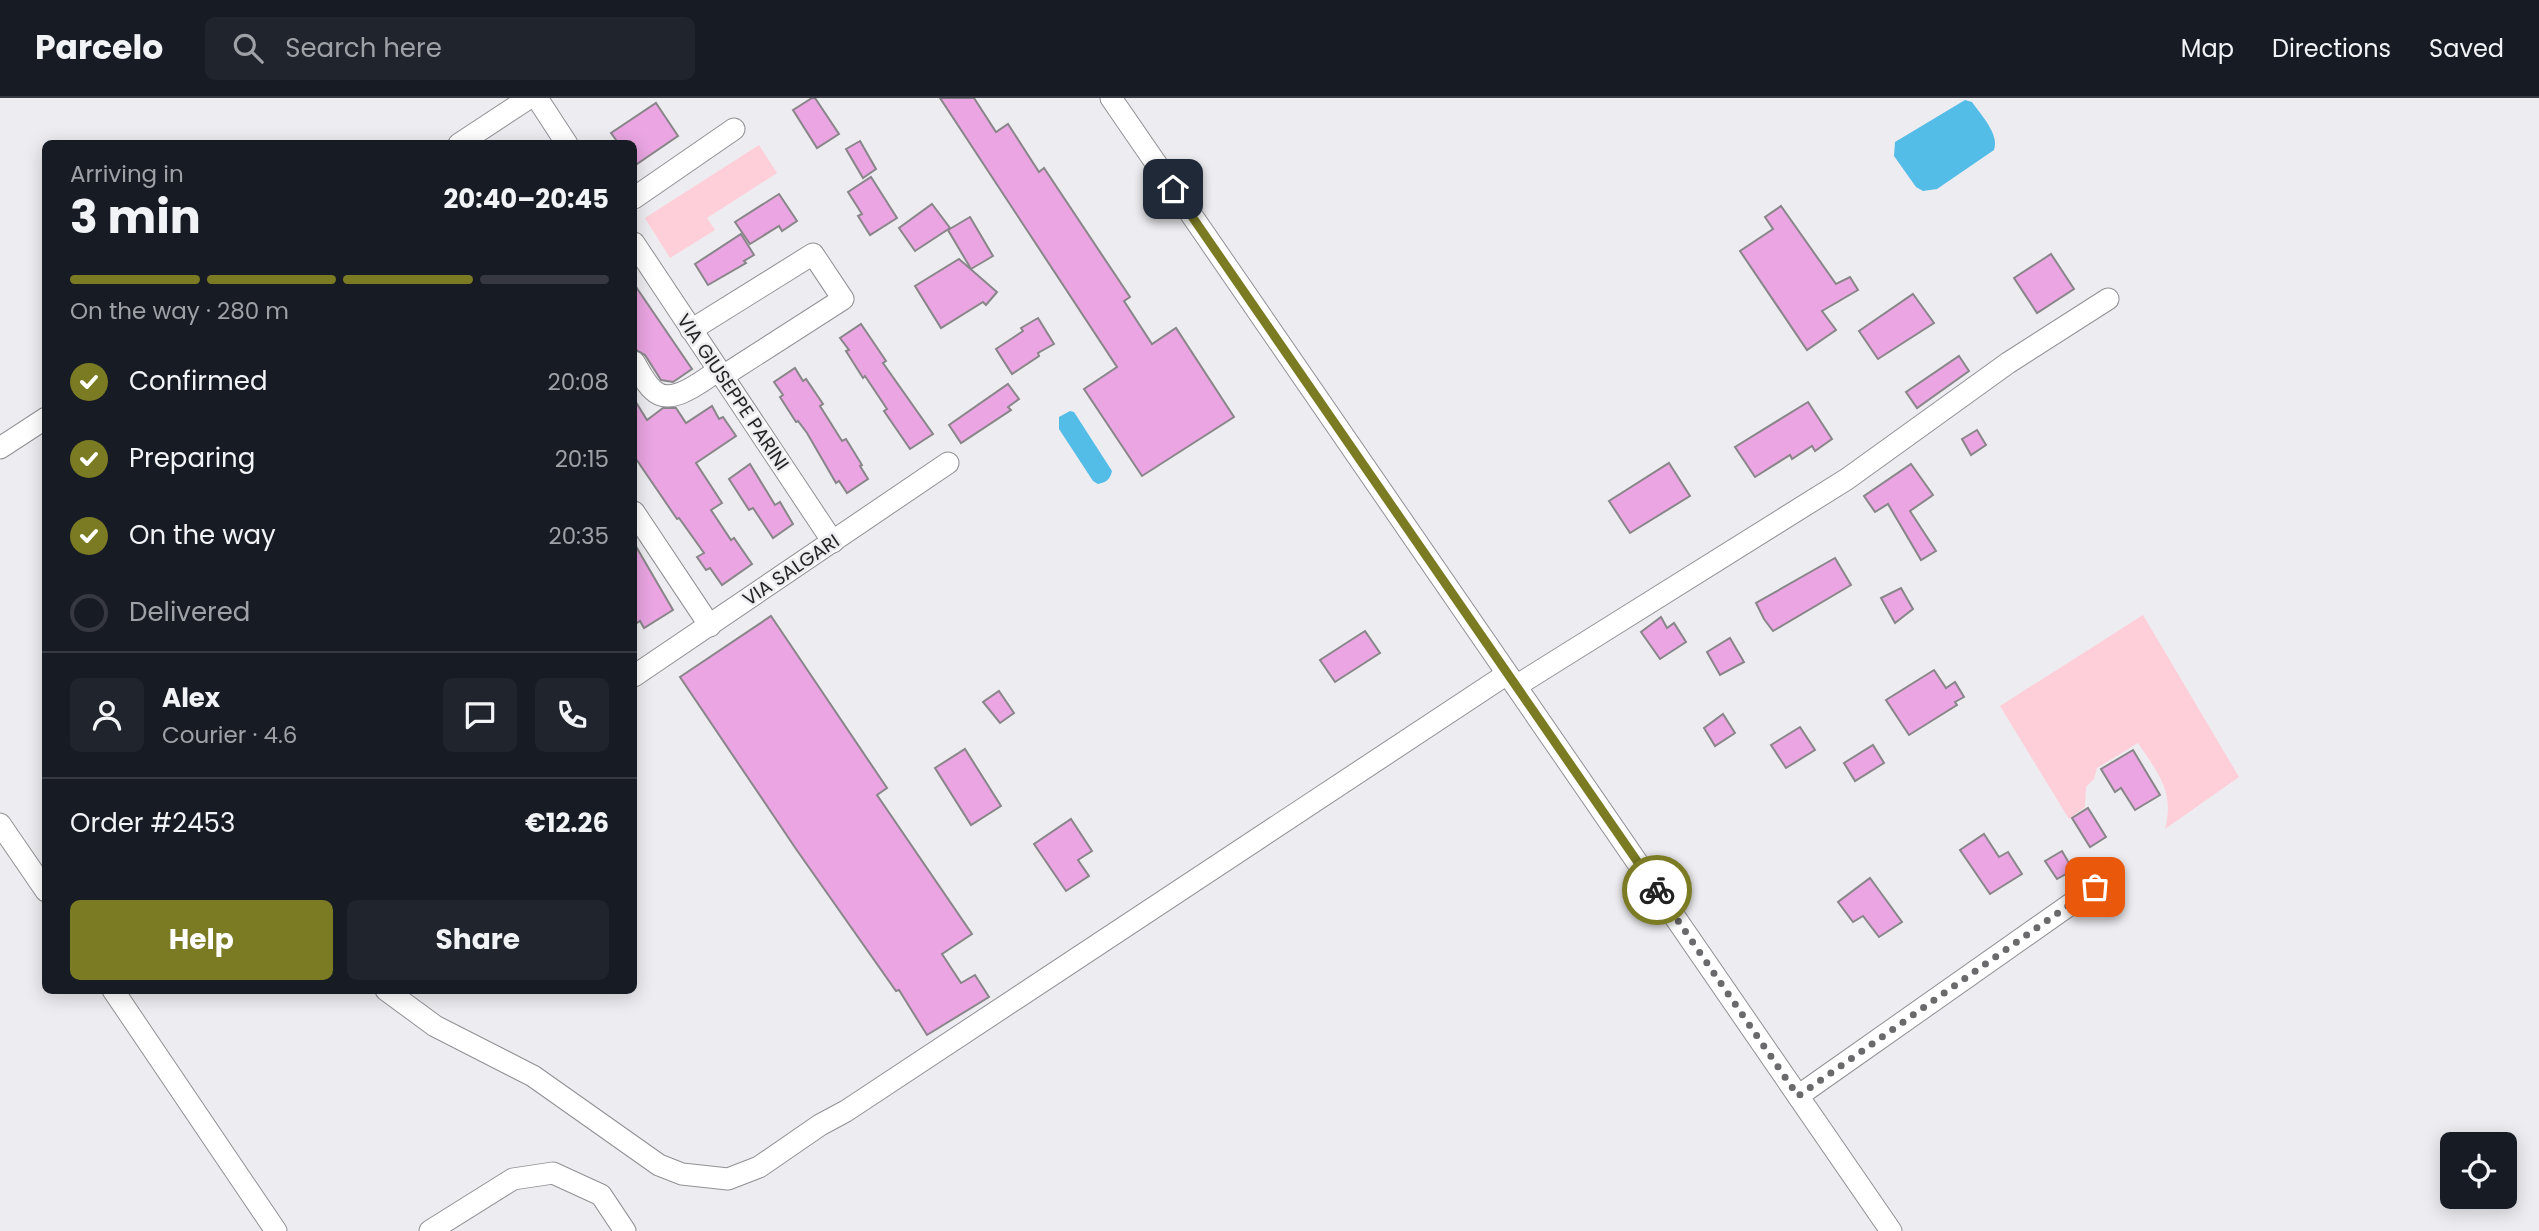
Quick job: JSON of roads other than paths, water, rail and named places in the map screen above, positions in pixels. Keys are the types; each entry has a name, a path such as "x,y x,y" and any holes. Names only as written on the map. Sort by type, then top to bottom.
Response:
{"street":[{"path":"465,140 529,98"},
{"path":"537,98 564,140"},
{"path":"1111,98 1891,1231"},
{"path":"637,196 734,129"},
{"name":"VIA GIUSEPPE PARINI","path":"637,248 833,542"},
{"path":"637,366 655,392 662,396 681,393 721,373 843,299 813,254 691,330"},
{"path":"391,994 435,1026 533,1076 659,1165 682,1174 728,1179 759,1167 1511,680 1847,479 2008,363 2108,299"},
{"path":"0,448 41,427"},
{"name":"VIA SALGARI","path":"637,675 948,463"},
{"path":"637,517 709,626"},
{"path":"0,824 42,885"},
{"path":"1798,1096 2095,887"},
{"path":"116,994 276,1231"},
{"path":"430,1231 513,1179 553,1173 601,1195 625,1231"}],"water":[{"path":"1965,100 1972,102 1988,124 1994,137 1994,150 1937,189 1923,191 1916,187 1894,156 1895,142"},
{"path":"1070,411 1074,412 1112,471 1105,481 1098,484 1093,481 1059,429 1059,417"}]}
